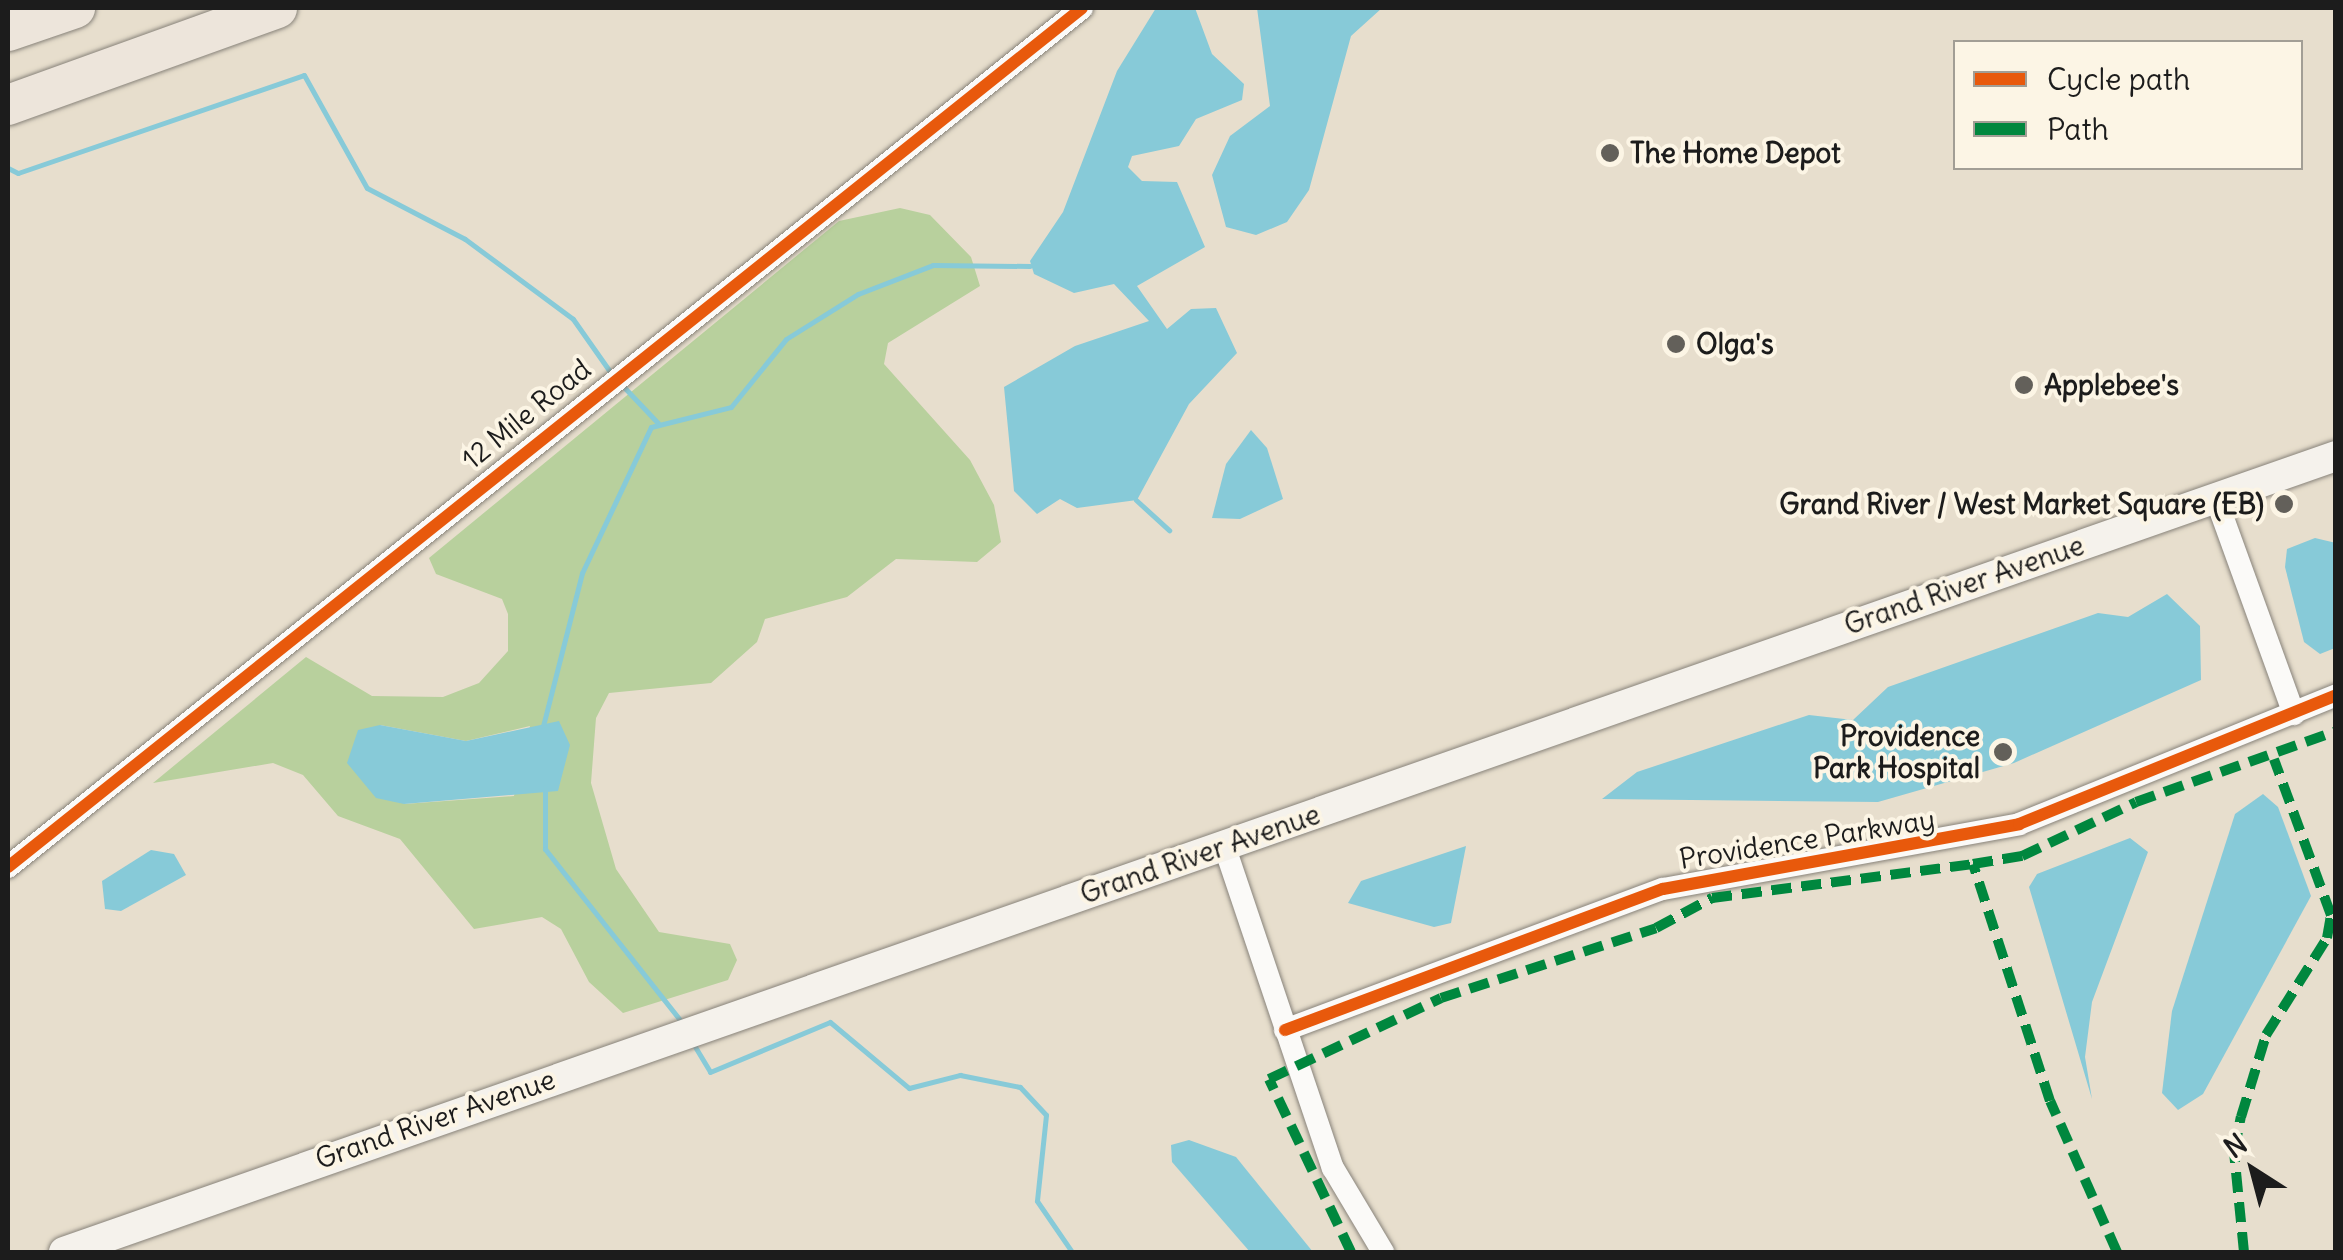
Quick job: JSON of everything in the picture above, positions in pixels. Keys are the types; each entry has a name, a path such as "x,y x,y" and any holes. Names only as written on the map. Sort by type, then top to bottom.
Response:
{"highway":[{"path":"8,31 75,8"},
{"path":"8,105 277,8"}],"main road":[{"name":"Grand River Avenue","path":"64,1252 2336,456"}],"street":[{"name":"12 Mile Road","path":"8,868 1082,8"},
{"path":"2215,496 2294,714"},
{"name":"Providence Parkway","path":"1285,1030 1674,886 2020,824 2336,696"},
{"path":"1224,845 1332,1168 1383,1252"}],"green space":[{"path":"900,208 930,215 971,257 980,286 888,343 884,364 970,460 994,505 1001,542 977,562 896,559 847,597 765,619 757,642 711,683 609,693 596,718 591,783 616,869 659,932 730,944 737,960 728,980 623,1013 589,982 561,929 542,917 474,929 400,839 338,816 303,775 273,763 153,783 306,657 372,696 443,697 479,683 508,651 508,614 502,599 436,574 429,558 839,221","holes":["380,725 466,741 530,726 514,796 404,804"]}],"water":[{"path":"1156,8 1195,8 1212,54 1244,84 1242,100 1196,119 1179,146 1132,156 1128,167 1142,181 1177,182 1205,247 1137,286 1167,329 1191,309 1216,308 1237,353 1189,404 1137,500 1077,508 1060,499 1037,514 1014,491 1004,387 1075,346 1149,321 1114,284 1074,293 1034,274 1030,261 1063,212 1117,71"},
{"path":"1257,8 1382,8 1351,36 1309,190 1287,222 1256,235 1226,227 1212,175 1230,136 1270,106"},
{"path":"1251,430 1267,448 1283,499 1240,519 1212,518 1226,464"},
{"path":"2315,538 2336,543 2335,648 2320,654 2304,642 2285,567 2287,549"},
{"path":"2167,594 2200,626 2201,680 2014,763 1878,802 1602,799 1637,772 1809,715 1853,720 1888,687 2098,613 2128,617"},
{"path":"559,721 570,745 558,791 404,804 376,798 347,763 358,730 380,725 466,741"},
{"path":"2263,794 2278,807 2311,896 2203,1094 2178,1110 2162,1093 2172,1011 2235,814"},
{"path":"2130,838 2148,852 2092,1002 2085,1057 2092,1099 2029,887 2037,874"},
{"path":"1466,846 1451,923 1434,927 1348,903 1361,881"},
{"path":"151,850 174,854 186,875 121,911 105,909 102,881"},
{"path":"1189,1140 1236,1157 1313,1252 1250,1252 1172,1162 1171,1145"}],"waterway":[{"path":"8,168 18,173 304,75 367,188 465,239 573,319 613,376"},
{"path":"543,726 582,573 651,427 731,407 786,339 858,294 933,265 1030,266"},
{"path":"621,384 658,423"},
{"path":"1136,500 1169,530"},
{"path":"545,787 545,849 685,1026"},
{"path":"694,1045 710,1072 830,1022 909,1088 960,1075 1020,1087 1046,1115 1037,1201 1072,1252"}],"marked path":[{"path":"2117,1252 2050,1101 1973,864 2022,856 2136,802 2336,731"},
{"path":"2244,1252 2234,1152 2241,1117 2266,1035 2327,938 2331,915 2274,759"},
{"path":"1351,1252 1269,1079 1441,998 1656,928 1712,898 1973,864"}],"cycle path":[{"path":"8,867 1082,8"},
{"path":"1285,1030 1663,889 2019,824 2336,695"}],"place":[{"name":"The Home Depot","path":"1610,153"},
{"name":"Olga's","path":"1676,344"},
{"name":"Applebee's","path":"2024,385"},
{"name":"Grand River / West Market Square (EB)","path":"2284,504"},
{"name":"Providence Park Hospital","path":"2003,752"}]}
